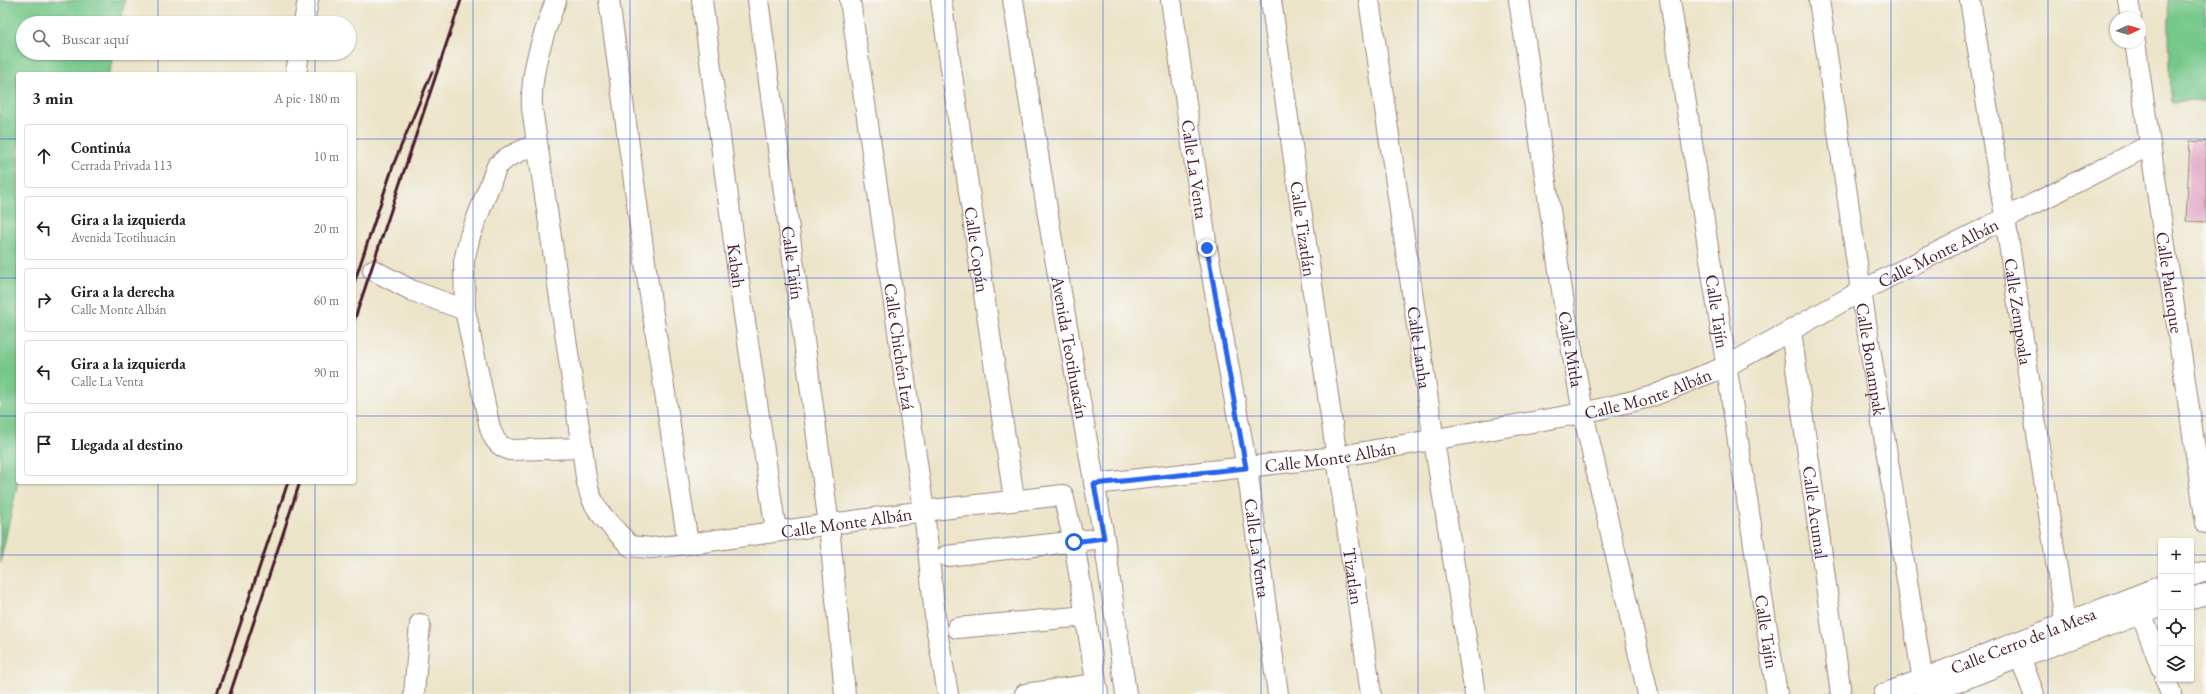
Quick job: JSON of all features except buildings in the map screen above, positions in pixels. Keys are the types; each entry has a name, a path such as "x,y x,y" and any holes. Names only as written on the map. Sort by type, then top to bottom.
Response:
{"street":[{"path":"305,16 308,0"},
{"path":"536,144 501,161 492,174 466,248 464,261 465,310 490,428 494,439 500,446 510,450 582,448 536,144 531,89 538,51 556,0"},
{"path":"609,0 646,269 688,544"},
{"name":"Kabah","path":"702,0 739,280 776,531"},
{"name":"Calle Tajín","path":"758,0 829,525 845,694"},
{"name":"Calle Chichén Itzá","path":"850,0 924,511 936,626 948,694"},
{"name":"Calle Copán","path":"941,0 1014,500"},
{"name":"Avenida Teotihuacán","path":"1013,0 1056,268 1104,538 1126,694"},
{"name":"Calle La Venta","path":"1171,0 1207,248 1246,468 1278,694"},
{"name":"Calle Tizatlán","path":"1271,0 1336,457"},
{"name":"Calle Lanha","path":"1369,0 1434,440 1475,694"},
{"name":"Calle Mitla","path":"1519,0 1565,311 1583,413 1648,694"},
{"name":"Calle Tajín","path":"1670,0 1777,694"},
{"name":"Calle Bonampak","path":"1819,0 1861,291 1925,689"},
{"name":"Calle Zempoala","path":"1970,0 2005,217 2066,622"},
{"path":"2128,0 2130,12"},
{"name":"Calle Palenque","path":"2136,48 2206,523"},
{"path":"296,72 298,60"},
{"name":"Calle Monte Albán","path":"1094,484 1336,457 1583,413 1650,397 1727,366 1791,332 1861,291 2150,145"},
{"path":"373,270 413,291 465,310"},
{"name":"Calle Acumal","path":"1791,332 1841,694"},
{"name":"Calle Monte Albán","path":"582,448 589,491 594,503 630,546 651,548 688,544 924,511 1063,495 1074,542"},
{"name":"Tizatlan","path":"1336,457 1372,694"},
{"path":"946,556 1104,538"},
{"path":"1024,694 1097,689 1074,542"},
{"path":"2194,575 2206,571"},
{"name":"Calle Cerro de la Mesa","path":"1925,689 2066,622 2158,587"},
{"path":"2194,597 2206,594"},
{"name":"Calle Cerro de la Mesa","path":"1884,694 1925,689 2158,608"},
{"path":"2142,614 2158,659"},
{"path":"957,628 1086,616"},
{"path":"414,694 420,624"},
{"path":"2020,657 2034,694"},
{"path":"2166,682 2170,694"}],"green space":[{"path":"0,0 125,0 122,16 16,16 16,60 112,60 109,72 16,72 16,484 18,484 0,563"},
{"path":"2168,0 2206,0 2206,101 2171,102"}],"railway":[{"path":"356,315 461,0"},
{"path":"356,277 394,163 432,72"},
{"path":"217,694 287,484"},
{"path":"230,694 299,484"}],"route":[{"path":"1074,542 1104,538 1094,484 1246,468 1207,248"}]}
